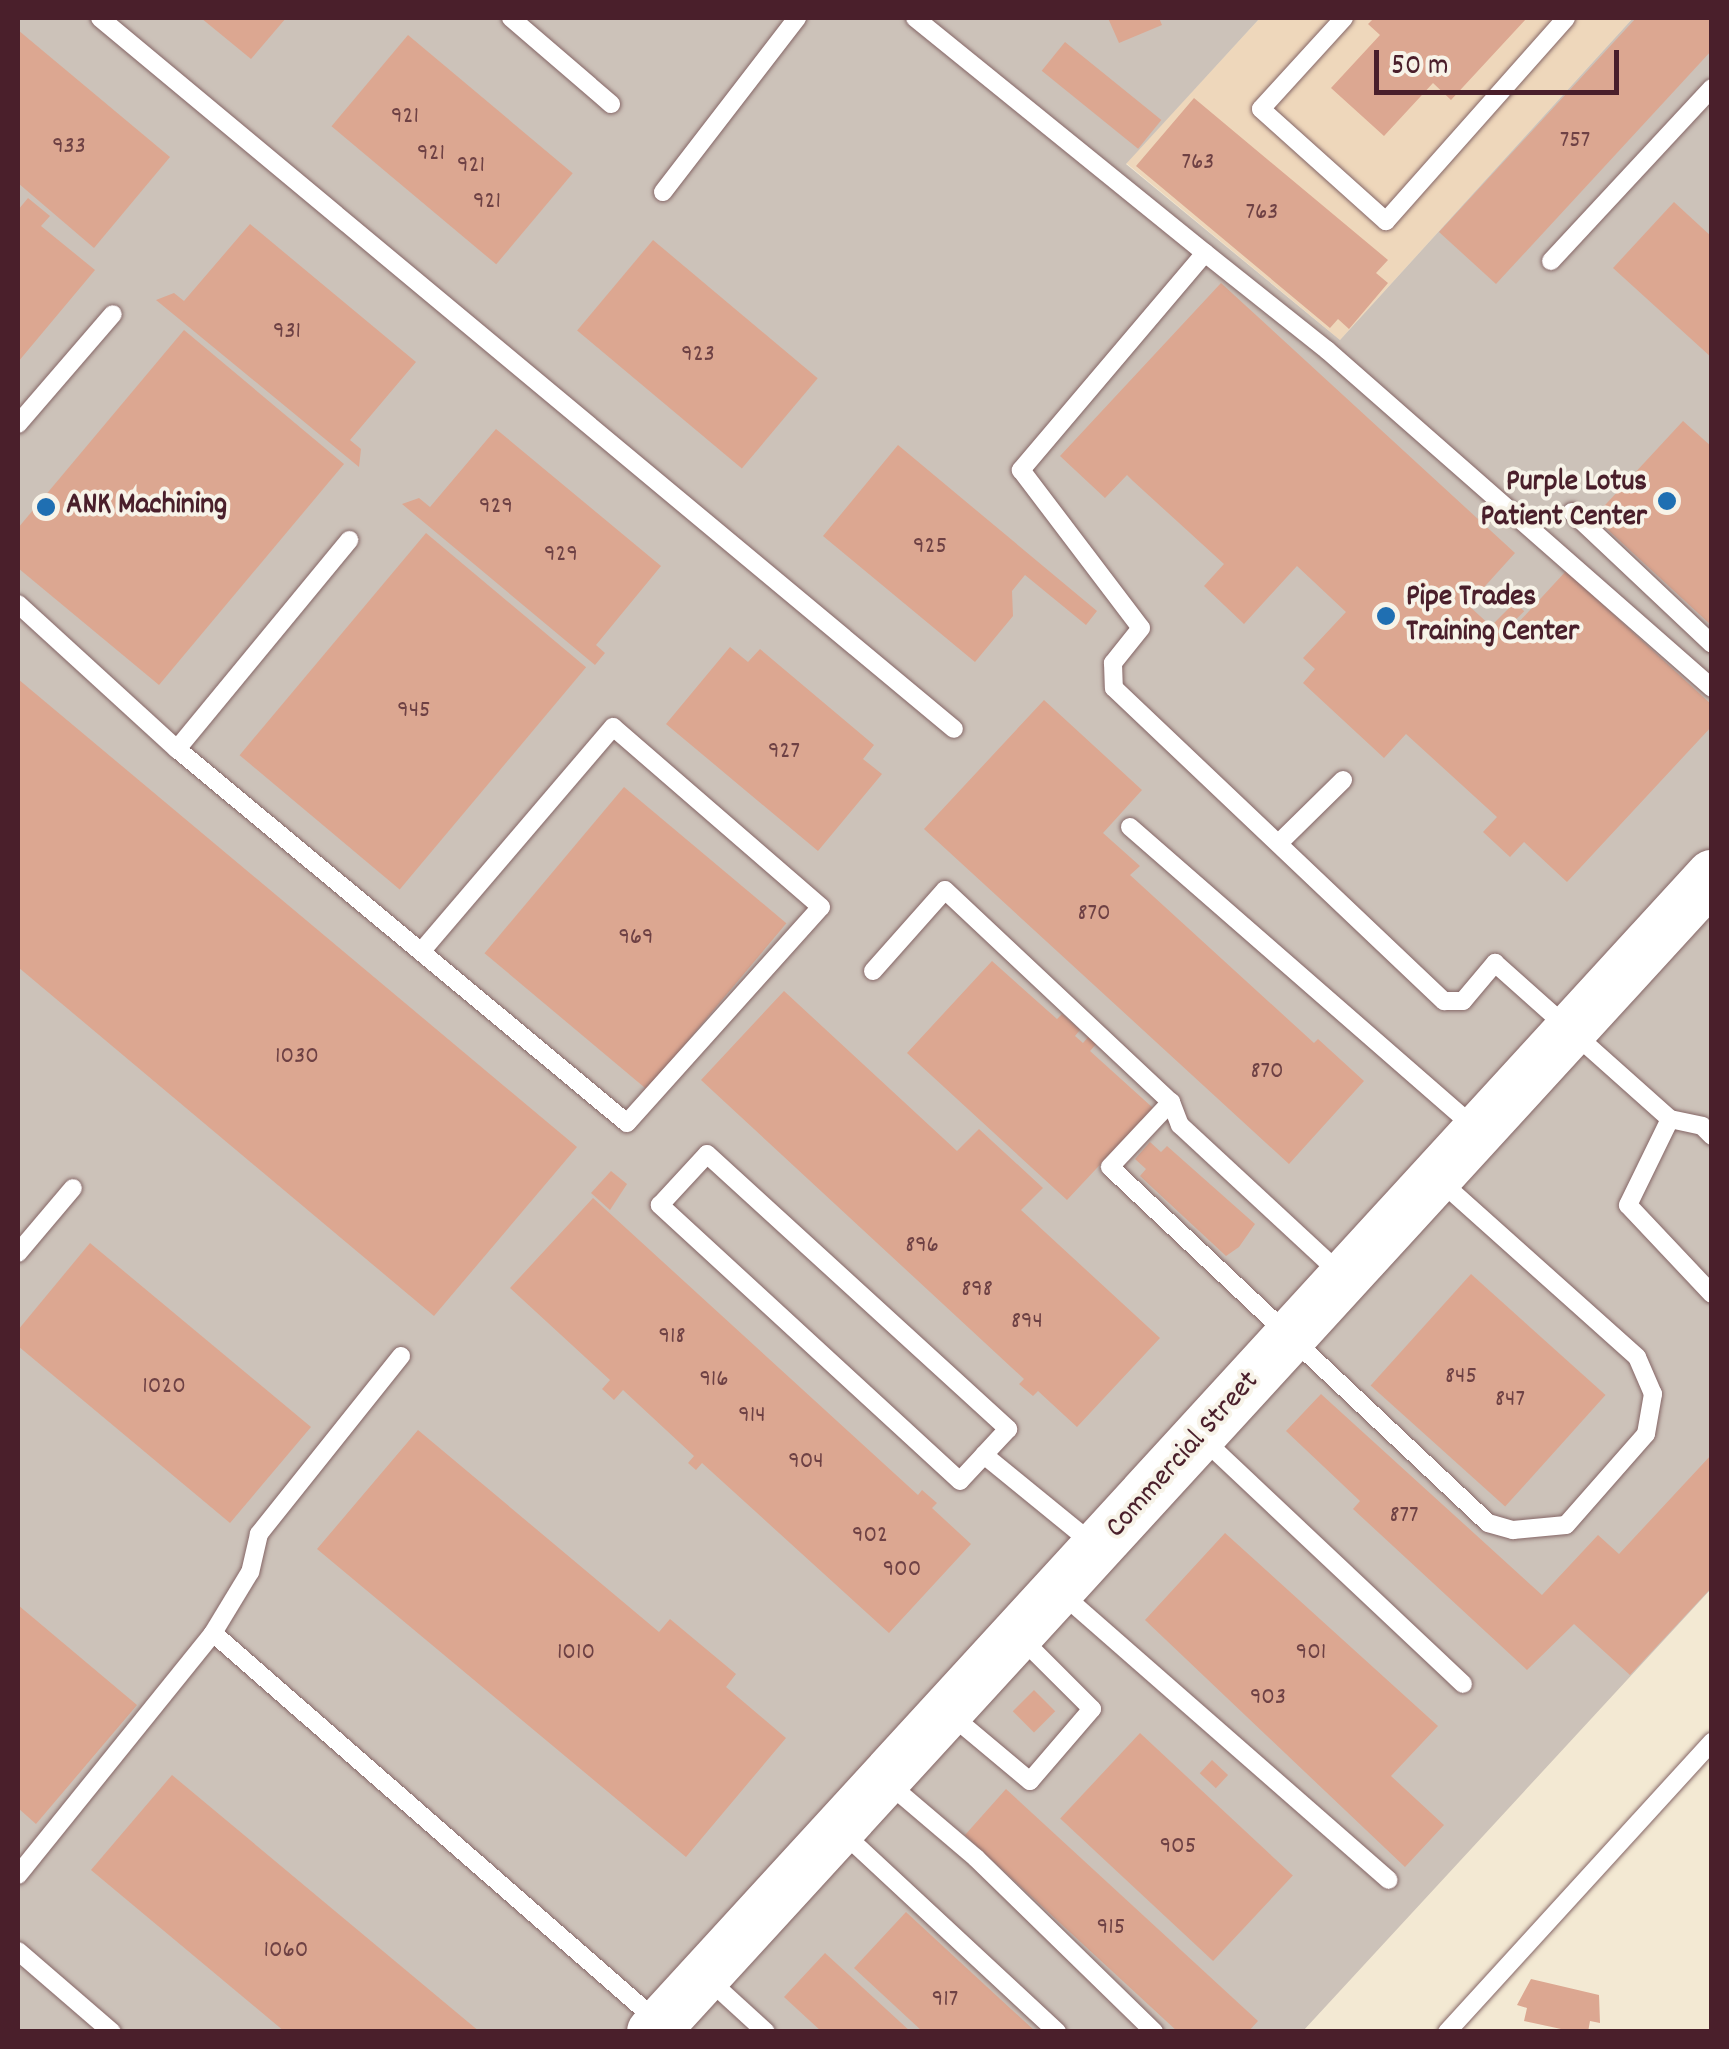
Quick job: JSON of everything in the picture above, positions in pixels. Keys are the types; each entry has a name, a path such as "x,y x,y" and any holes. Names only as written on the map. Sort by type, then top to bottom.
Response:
{"main road":[{"name":"Commercial Street","path":"657,2028 1100,1550 1437,1178 1707,890"}],"lane":[{"path":"100,18 954,729"},
{"path":"511,18 611,104"},
{"path":"663,192 797,18"},
{"path":"915,18 1327,350 1712,688"},
{"path":"1344,18 1262,110 1386,221 1566,18"},
{"path":"1551,261 1712,88"},
{"path":"1205,253 1021,470 1141,628 1113,664 1114,688 1281,841 1444,1001 1463,1001 1496,963 1569,1035 1670,1119 1702,1126 1712,1136"},
{"path":"18,424 113,314"},
{"path":"1572,512 1712,644"},
{"path":"176,749 349,540"},
{"path":"18,604 176,749 627,1124 821,908 614,727 422,951"},
{"path":"1281,841 1343,780"},
{"path":"1130,827 1480,1132"},
{"path":"873,971 946,890 1172,1102 1180,1125 1346,1278"},
{"path":"1172,1102 1110,1167 1288,1340 1488,1523 1513,1530 1566,1525 1646,1434 1654,1394 1638,1357 1437,1178"},
{"path":"1670,1119 1628,1205 1712,1294"},
{"path":"707,1154 1008,1429 984,1454 960,1480 660,1205 707,1154"},
{"path":"18,1252 73,1188"},
{"path":"18,1875 213,1633 250,1572 259,1534 401,1356"},
{"path":"1201,1437 1463,1684"},
{"path":"984,1454 1100,1550"},
{"path":"1060,1592 1389,1880"},
{"path":"213,1633 657,2028"},
{"path":"946,1712 1030,1781 1092,1710 1018,1636"},
{"path":"1447,2032 1712,1742"},
{"path":"885,1780 976,1858 1154,2032"},
{"path":"840,1830 1056,2032"},
{"path":"18,1951 112,2032"},
{"path":"705,1976 766,2032"}],"shaded area":[{"path":"18,18 1260,18 1126,164 1340,340 1633,18 1711,18 1711,1589 1303,2031 18,2031"},
{"path":"1260,18 1633,18 1340,340 1126,163"}],"building":[{"path":"201,18 286,18 251,59"},
{"path":"1108,18 1159,18 1162,25 1119,43"},
{"path":"1374,18 1527,18 1451,100 1433,83 1384,136 1331,88 1380,35 1368,24"},
{"path":"1636,18 1712,18 1712,50 1496,284 1439,232"},
{"path":"18,30 170,157 94,248 18,183"},
{"path":"408,35 573,173 496,264 332,126"},
{"path":"1065,42 1161,120 1138,149 1042,71"},
{"path":"1194,98 1388,260 1376,273 1388,283 1349,329 1338,319 1330,328 1136,166"},
{"path":"28,198 50,216 41,226 95,270 18,362 18,210"},
{"path":"1674,202 1712,237 1712,358 1613,268"},
{"path":"250,224 416,362 350,440 361,449 359,467 156,300 174,293 184,301"},
{"path":"653,240 818,378 742,469 577,330"},
{"path":"1221,283 1515,553 1468,605 1504,638 1566,571 1712,705 1712,726 1567,882 1524,842 1510,857 1483,832 1497,817 1406,734 1384,758 1303,683 1315,669 1303,658 1346,612 1297,566 1244,624 1204,586 1224,564 1127,475 1105,498 1060,456"},
{"path":"184,330 344,464 159,685 18,568 18,528"},
{"path":"1683,421 1712,447 1712,626 1594,517"},
{"path":"496,429 661,566 596,645 605,653 595,665 402,504 419,498 430,507"},
{"path":"898,445 1097,611 1086,625 1025,575 1012,591 1013,616 975,662 823,536"},
{"path":"426,533 586,667 400,889 240,755"},
{"path":"1515,602 1524,611 1502,634 1492,625"},
{"path":"730,647 748,662 760,649 874,745 863,759 882,774 818,851 666,724"},
{"path":"18,679 577,1147 434,1316 18,967"},
{"path":"1044,700 1142,790 1103,833 1140,866 1130,875 1314,1043 1318,1039 1364,1081 1289,1164 924,829"},
{"path":"624,787 786,923 647,1090 485,953"},
{"path":"992,961 1057,1019 1062,1014 1080,1030 1075,1036 1083,1043 1090,1035 1098,1042 1090,1051 1153,1108 1067,1200 907,1053"},
{"path":"784,991 957,1151 979,1129 1043,1188 1021,1210 1160,1338 1077,1427 1038,1391 1033,1396 1019,1384 1024,1379 701,1080"},
{"path":"1150,1142 1161,1152 1167,1146 1255,1224 1239,1247 1226,1256 1140,1176 1146,1169 1135,1159"},
{"path":"611,1171 627,1184 610,1210 591,1193"},
{"path":"593,1198 918,1495 922,1490 937,1503 932,1508 971,1544 889,1633 702,1463 696,1470 688,1463 694,1456 623,1390 614,1400 602,1389 610,1380 510,1288"},
{"path":"90,1243 311,1427 230,1523 18,1346 18,1330"},
{"path":"1471,1274 1606,1395 1505,1507 1371,1385"},
{"path":"1321,1394 1542,1595 1598,1535 1619,1554 1712,1454 1712,1587 1630,1675 1574,1624 1527,1670 1353,1509 1360,1501 1286,1431"},
{"path":"418,1430 659,1632 670,1619 736,1674 726,1687 786,1738 686,1857 317,1549"},
{"path":"1225,1533 1438,1726 1391,1776 1444,1825 1405,1867 1145,1620"},
{"path":"18,1605 137,1705 36,1824 18,1808"},
{"path":"1034,1690 1055,1711 1034,1732 1013,1711"},
{"path":"1140,1733 1293,1876 1213,1961 1060,1819"},
{"path":"1212,1760 1228,1775 1216,1788 1200,1773"},
{"path":"172,1775 480,2032 285,2032 91,1870"},
{"path":"1006,1789 1258,2021 1248,2032 1178,2032 965,1835"},
{"path":"906,1912 1036,2032 923,2032 854,1968"},
{"path":"825,1953 911,2032 822,2032 784,1997"},
{"path":"1531,1979 1599,1995 1600,2023 1590,2021 1588,2032 1575,2032 1524,2021 1527,2008 1517,2005"}],"place":[{"name":"Purple Lotus Patient Center","path":"1667,501"},
{"name":"ANK Machining","path":"46,507"},
{"name":"Pipe Trades Training Center","path":"1386,616"}]}
